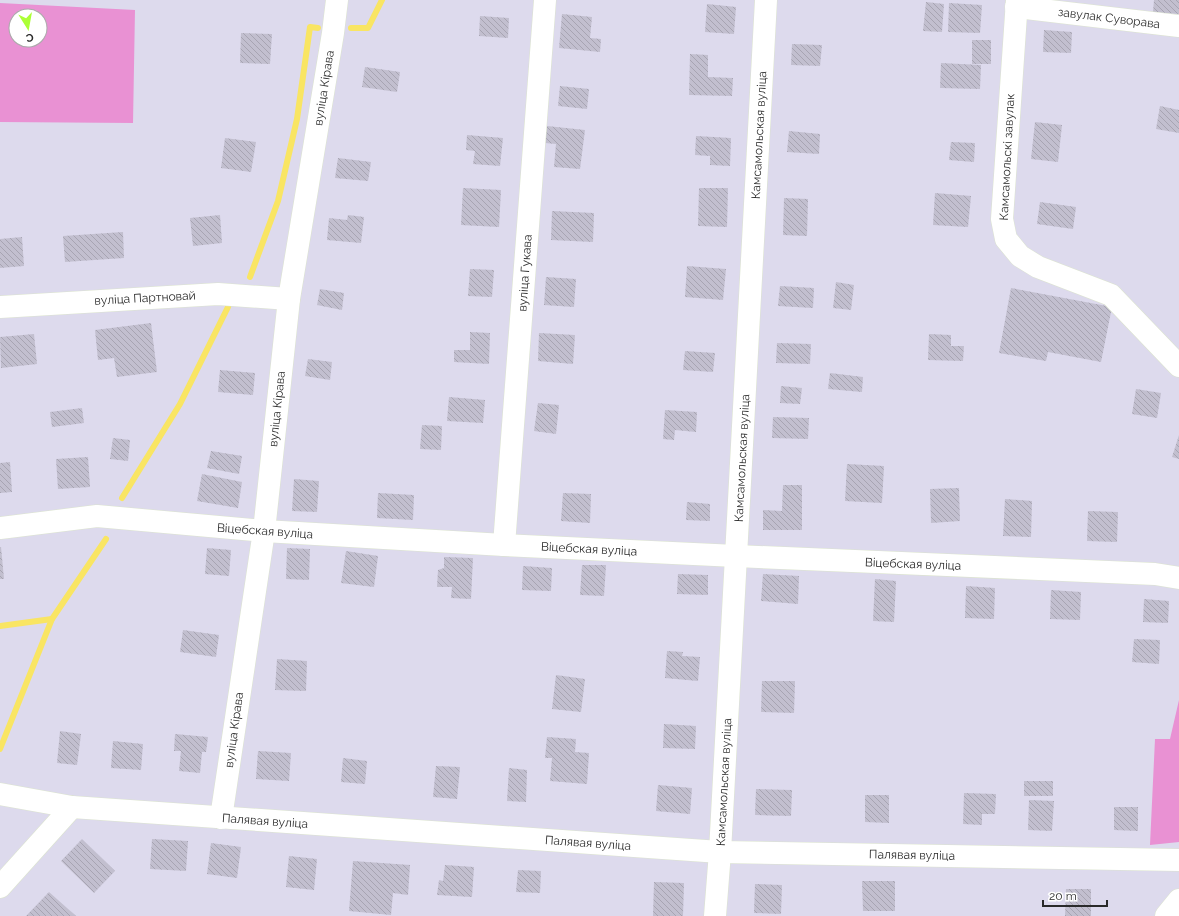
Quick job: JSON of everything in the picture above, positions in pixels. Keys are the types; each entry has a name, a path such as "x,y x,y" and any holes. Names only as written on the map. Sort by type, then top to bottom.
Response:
{"street":[{"name":"вуліца Кірава","path":"222,818 264,531 289,299 333,34 337,0"},
{"name":"вуліца Гукава","path":"504,546 545,0"},
{"name":"Камсамольская вуліца","path":"715,916 720,852 766,0"},
{"name":"завулак Суворава","path":"1016,4 1179,26"},
{"name":"Камсамольскі завулак","path":"1016,4 1002,219 1006,239 1020,256 1038,267 1112,295 1179,366"},
{"name":"вуліца Партновай","path":"0,307 218,294 289,299"},
{"name":"Віцебская вуліца","path":"0,528 97,516 264,531 504,546 1155,574 1179,578"},
{"name":"Палявая вуліца","path":"0,794 72,807 720,852 1179,860"},
{"path":"0,887 72,807"},
{"path":"1166,916 1179,900"}],"shaded area":[{"path":"0,3 135,10 133,123 0,122"},
{"path":"1179,700 1179,842 1150,845 1155,739 1170,739"}],"building":[{"path":"1154,0 1179,0 1179,14 1153,12"},
{"path":"926,2 944,4 942,32 923,31"},
{"path":"949,3 982,5 980,33 948,32"},
{"path":"707,4 736,7 734,34 705,32"},
{"path":"562,14 592,17 590,38 601,39 600,52 559,48"},
{"path":"480,16 509,18 508,38 479,36"},
{"path":"1044,30 1072,32 1071,53 1043,52"},
{"path":"241,33 272,34 270,64 240,63"},
{"path":"972,40 991,40 991,64 972,64"},
{"path":"792,44 822,45 820,66 791,65"},
{"path":"690,54 708,55 708,77 733,78 732,96 689,95"},
{"path":"941,63 981,65 980,89 940,88"},
{"path":"365,67 400,72 397,92 362,87"},
{"path":"560,86 589,89 587,109 558,106"},
{"path":"1160,106 1179,110 1179,133 1156,129"},
{"path":"1035,122 1062,125 1058,162 1031,159"},
{"path":"547,126 585,130 580,169 554,167 556,144 545,143"},
{"path":"789,131 820,134 819,154 787,152"},
{"path":"467,135 503,138 500,166 473,164 475,151 466,150"},
{"path":"696,136 731,138 730,166 710,165 710,156 695,155"},
{"path":"225,138 256,142 251,172 221,168"},
{"path":"951,142 975,143 974,162 949,160"},
{"path":"338,158 371,162 368,181 335,178"},
{"path":"463,188 501,190 499,227 461,225"},
{"path":"699,188 728,188 727,227 698,226"},
{"path":"935,193 971,196 968,227 933,225"},
{"path":"784,198 808,199 807,236 783,235"},
{"path":"1040,202 1076,207 1073,229 1037,224"},
{"path":"552,211 594,213 593,242 551,240"},
{"path":"220,215 222,243 193,246 190,218"},
{"path":"348,215 364,217 361,243 327,240 329,218 347,220"},
{"path":"123,232 124,258 65,262 63,236"},
{"path":"22,237 24,266 0,268 0,239"},
{"path":"687,266 726,269 723,300 685,297"},
{"path":"470,269 494,270 492,297 468,296"},
{"path":"546,277 576,279 574,307 544,305"},
{"path":"836,282 854,285 851,310 833,308"},
{"path":"780,286 814,288 813,308 778,306"},
{"path":"1011,288 1112,307 1101,362 1048,352 1046,361 999,353"},
{"path":"320,289 344,293 342,310 317,305"},
{"path":"151,323 157,372 117,377 114,358 98,360 95,330"},
{"path":"470,332 490,333 489,364 454,362 454,350 470,350"},
{"path":"539,333 575,335 573,364 538,361"},
{"path":"34,334 37,364 1,368 0,337"},
{"path":"929,334 951,335 951,346 964,346 963,361 928,360"},
{"path":"777,343 811,344 810,364 776,363"},
{"path":"685,351 715,353 713,372 683,370"},
{"path":"308,359 332,362 330,380 305,376"},
{"path":"220,370 255,373 253,395 218,392"},
{"path":"830,373 863,377 862,392 828,389"},
{"path":"781,386 802,388 800,404 780,403"},
{"path":"1136,389 1161,393 1157,418 1132,414"},
{"path":"449,397 485,400 483,423 447,421"},
{"path":"538,403 559,405 556,434 534,431"},
{"path":"82,408 84,423 52,427 50,412"},
{"path":"665,410 697,412 696,432 675,430 674,440 663,439"},
{"path":"773,417 809,418 808,439 772,438"},
{"path":"422,425 442,426 441,450 420,449"},
{"path":"1179,435 1179,459 1172,457"},
{"path":"113,438 130,440 128,461 110,459"},
{"path":"211,451 242,456 239,474 207,468"},
{"path":"88,457 90,487 58,489 56,459"},
{"path":"10,462 12,492 0,493 0,463"},
{"path":"847,464 884,466 882,503 845,501"},
{"path":"202,474 242,482 238,508 197,501"},
{"path":"294,479 319,481 317,512 292,511"},
{"path":"783,485 802,485 802,530 763,530 763,510 782,511"},
{"path":"959,488 960,521 931,523 930,489"},
{"path":"378,493 414,495 413,520 377,518"},
{"path":"563,493 591,494 590,523 561,521"},
{"path":"1005,499 1032,501 1031,537 1003,536"},
{"path":"687,502 710,504 710,521 686,520"},
{"path":"1088,511 1118,512 1117,542 1087,541"},
{"path":"1,547 4,579 0,579"},
{"path":"207,548 231,550 229,576 205,574"},
{"path":"287,548 310,549 309,580 286,579"},
{"path":"346,551 378,556 374,587 341,583"},
{"path":"444,557 473,558 471,599 451,598 452,587 437,587 438,570 444,568"},
{"path":"582,565 606,565 604,596 580,595"},
{"path":"523,566 552,568 551,591 522,590"},
{"path":"678,574 708,575 708,595 677,594"},
{"path":"763,574 799,576 798,604 761,601"},
{"path":"875,579 896,581 894,622 873,621"},
{"path":"966,586 995,588 994,619 965,618"},
{"path":"1051,590 1081,592 1080,620 1050,619"},
{"path":"1144,599 1169,601 1168,623 1143,622"},
{"path":"183,630 219,635 216,657 180,652"},
{"path":"1134,639 1160,640 1159,664 1132,662"},
{"path":"667,651 683,652 682,656 700,657 698,681 665,678"},
{"path":"277,659 307,661 306,691 275,690"},
{"path":"556,675 585,679 581,712 552,709"},
{"path":"762,681 795,681 794,713 761,712"},
{"path":"664,724 696,726 695,749 663,748"},
{"path":"60,731 81,734 77,765 57,763"},
{"path":"175,734 208,737 206,752 202,752 200,773 179,771 181,751 174,751"},
{"path":"547,737 576,739 575,752 589,753 587,784 550,781 552,758 545,758"},
{"path":"113,741 143,744 141,770 111,768"},
{"path":"258,751 291,753 289,781 256,779"},
{"path":"343,758 367,761 365,784 341,782"},
{"path":"436,766 460,767 457,799 433,797"},
{"path":"509,768 527,770 526,802 507,801"},
{"path":"1024,781 1053,781 1053,796 1024,796"},
{"path":"658,785 692,788 690,814 656,811"},
{"path":"756,789 792,790 791,816 755,815"},
{"path":"964,793 996,794 995,814 982,814 982,825 963,824"},
{"path":"865,795 889,795 889,823 865,822"},
{"path":"1029,800 1054,801 1052,831 1028,830"},
{"path":"1114,807 1138,807 1138,831 1114,830"},
{"path":"82,839 115,871 94,893 61,861"},
{"path":"152,839 188,841 186,871 150,869"},
{"path":"211,843 241,847 237,878 207,874"},
{"path":"289,856 317,859 314,890 286,887"},
{"path":"353,861 410,865 408,895 393,893 391,915 349,911"},
{"path":"445,865 474,867 472,897 437,895 439,880 443,881"},
{"path":"518,870 541,871 540,893 516,892"},
{"path":"862,881 895,881 895,911 863,911"},
{"path":"654,882 684,883 683,916 653,916"},
{"path":"755,884 782,885 781,914 754,913"},
{"path":"1066,889 1091,889 1091,916 1065,916"},
{"path":"49,892 76,916 26,916"}],"waterway":[{"path":"351,28 368,28 382,0"},
{"path":"250,277 278,201 297,119 310,27 318,28"},
{"path":"122,498 180,404 228,307"},
{"path":"0,749 52,619 106,539"},
{"path":"0,626 52,619"}]}
